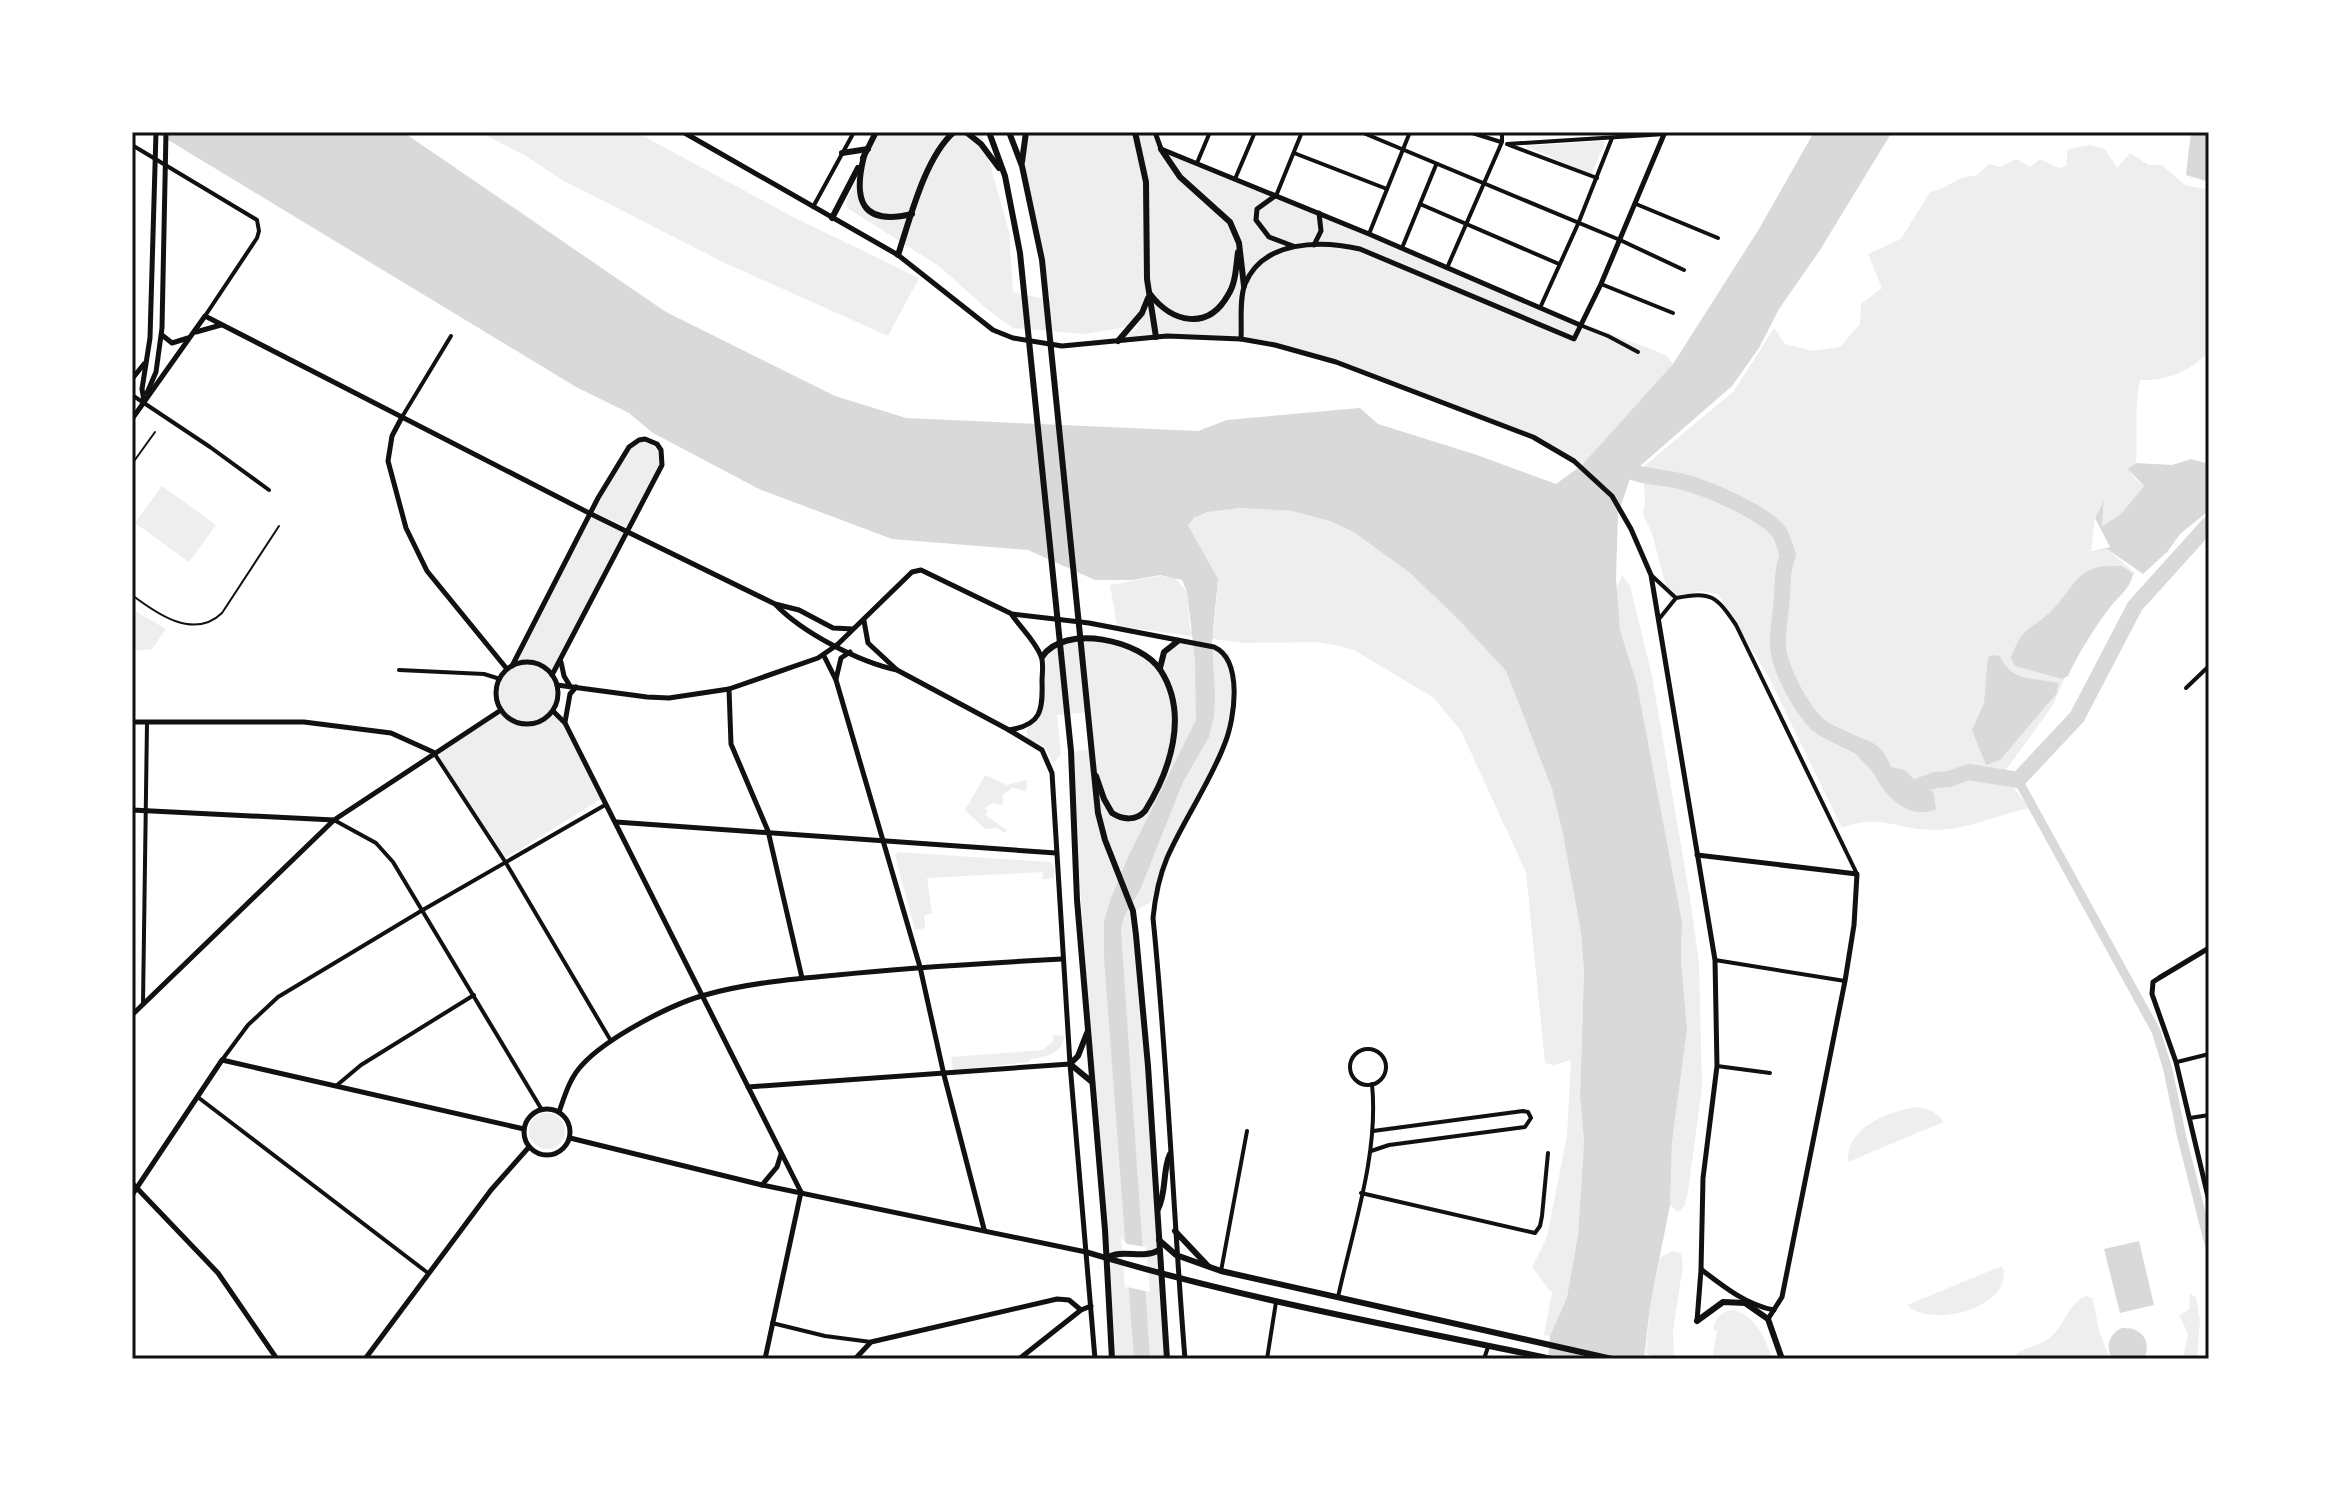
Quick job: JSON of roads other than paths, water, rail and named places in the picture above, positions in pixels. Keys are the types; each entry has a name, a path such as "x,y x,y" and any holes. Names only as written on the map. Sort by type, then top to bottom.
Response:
{"highway":[{"path":"832,218 876,132"},
{"path":"898,255 939,151 954,132"},
{"path":"966,132 981,144 1004,175"},
{"path":"989,132 1004,175 1020,253 1071,751 1077,900 1110,1256 1112,1359"},
{"path":"1009,132 1022,169 1042,260 1098,813 1133,911 1141,969 1159,1240 1157,1273 1167,1359"},
{"path":"1022,169 1026,132"},
{"path":"1135,132 1146,182 1149,293 1156,337"},
{"path":"842,153 868,149"},
{"path":"1161,149 1180,177 1230,222 1239,243 1244,286"},
{"path":"864,156 858,185 860,202 882,218 912,214"},
{"path":"1149,293 1167,313 1180,318 1213,313 1231,290 1239,243"},
{"path":"1118,341 1142,313 1149,293"},
{"path":"1042,657 1049,647 1065,640 1091,639 1128,646 1160,668 1173,698 1174,738 1150,803 1140,817 1120,817 1112,813 1092,765"},
{"path":"1160,668 1164,652 1178,641"},
{"path":"1088,1029 1083,1044 1070,1064 1093,1082"},
{"path":"1157,1212 1162,1202 1165,1165 1170,1154"},
{"path":"1175,1231 1208,1266"},
{"path":"1159,1240 1176,1255 1221,1271 1612,1359"},
{"path":"1086,1252 1110,1256 1151,1255 1159,1250"},
{"path":"1110,1256 1115,1262 1178,1278 1549,1358"},
{"path":"1697,1321 1723,1302 1738,1301 1768,1319 1782,1359"}],"street":[{"path":"144,402 142,389 148,356 155,231 156,132"},
{"path":"166,132 162,336 169,342 177,343 222,325"},
{"path":"683,132 898,255 993,330 1013,338 1062,346 1156,337 1241,339 1275,345 1336,362 1551,446 1574,461 1612,496 1650,572 1715,960 1717,1066 1703,1178 1697,1321"},
{"path":"813,207 854,132"},
{"path":"1197,163 1210,132"},
{"path":"1235,179 1255,132"},
{"path":"1294,247 1263,233 1255,214 1261,204 1276,196 1302,132"},
{"path":"1361,132 1620,240 1684,270"},
{"path":"1369,234 1410,132"},
{"path":"1469,132 1597,178"},
{"path":"1447,268 1482,183 1504,143 1502,132"},
{"path":"1241,339 1244,286 1262,261 1273,252 1294,247 1340,245 1360,249 1574,339 1601,284 1665,133 1504,143"},
{"path":"1157,134 1161,149 1402,248 1608,336 1638,352"},
{"path":"1540,308 1612,138"},
{"path":"132,145 257,220 259,231 205,316 132,419"},
{"path":"1294,153 1387,189"},
{"path":"1402,248 1436,164"},
{"path":"1420,204 1559,264"},
{"path":"1636,204 1718,238"},
{"path":"1313,246 1321,231 1319,213"},
{"path":"1601,284 1673,313"},
{"path":"205,316 591,514 775,604 799,610 833,628 854,629"},
{"path":"144,402 156,372 162,328"},
{"path":"451,336 392,436 388,461 406,528 427,571 510,668"},
{"path":"132,379 141,371 148,356"},
{"path":"132,395 269,490"},
{"path":"510,668 534,663 552,675 558,698 553,711 540,721 523,724 501,710 496,695 500,679 510,668 629,447 639,440 652,441 661,450 663,461 552,675"},
{"path":"557,685 669,698 729,689 824,656 912,572 921,570 1012,614 1089,623 1214,647 1226,654 1234,676 1226,740 1166,860 1154,904 1185,1359"},
{"path":"1650,572 1676,598"},
{"path":"1659,619 1676,598 1710,595 1722,604 1736,625 1857,874 1854,925 1845,981 1782,1297 1768,1319"},
{"path":"775,604 792,622 850,652 897,670 1042,750 1052,773 1062,959 1095,1359"},
{"path":"1009,730 1033,722 1041,710 1042,657 1012,614"},
{"path":"864,620 868,643 897,670"},
{"path":"836,680 840,661 850,652"},
{"path":"824,656 836,680 920,967 984,1229"},
{"path":"561,658 564,676 573,687"},
{"path":"2186,688 2209,666"},
{"path":"399,670 484,674 500,679"},
{"path":"565,723 573,687"},
{"path":"729,689 731,744 768,831 802,978"},
{"path":"132,1015 334,820 501,710"},
{"path":"553,711 565,723 801,1192 765,1359"},
{"path":"132,722 304,722 359,727 391,733 434,752 506,863 611,1041"},
{"path":"143,1004 147,723"},
{"path":"132,1195 135,1185 199,1098 222,1060 248,1025 278,997 605,805"},
{"path":"132,810 334,820 376,843 393,862 542,1110"},
{"path":"615,822 1056,853"},
{"path":"1697,855 1857,874"},
{"path":"2209,948 2153,982 2153,1002 2176,1062 2209,1201"},
{"path":"559,1112 583,1064 611,1041 702,995 802,978 1062,959"},
{"path":"1715,960 1845,981"},
{"path":"335,1087 361,1065 474,995"},
{"path":"1362,1050 1374,1050 1385,1063 1384,1074 1372,1084 1357,1081 1350,1069 1353,1058 1362,1050"},
{"path":"2176,1062 2209,1054"},
{"path":"222,1060 524,1129"},
{"path":"747,1087 1070,1064"},
{"path":"1717,1066 1770,1073"},
{"path":"1338,1297 1371,1151 1372,1084"},
{"path":"199,1098 428,1273"},
{"path":"542,1110 559,1112 569,1124 570,1138 562,1150 548,1155 529,1147 524,1129 528,1119 542,1110"},
{"path":"1371,1151 1389,1145 1525,1127 1531,1121 1530,1114 1523,1111 1373,1131"},
{"path":"2190,1118 2209,1115"},
{"path":"1221,1271 1247,1131"},
{"path":"570,1138 762,1185 1086,1252"},
{"path":"365,1359 491,1190 529,1147"},
{"path":"1361,1193 1535,1233 1542,1216 1548,1153"},
{"path":"762,1185 777,1167 781,1154"},
{"path":"135,1185 218,1273 277,1359"},
{"path":"1701,1270 1723,1287 1762,1308 1774,1310"},
{"path":"772,1323 825,1336 871,1342 1057,1299 1069,1300 1081,1310"},
{"path":"1267,1359 1277,1300"},
{"path":"1019,1359 1081,1310 1091,1306"},
{"path":"855,1359 871,1342"},
{"path":"1484,1359 1488,1347"}],"lane":[{"path":"132,464 155,432"},
{"path":"132,595 160,616 185,623 204,624 214,620 222,613 279,526"}],"waterway":[{"path":"1621,466 1635,473 1680,481 1719,495 1760,516 1779,532 1788,555 1778,641 1787,677 1798,699 1817,724 1870,755"},
{"path":"1902,783 1914,788 1969,772 2018,780 2077,717 2135,606 2209,524"},
{"path":"2018,780 2156,1031 2209,1244"}]}
